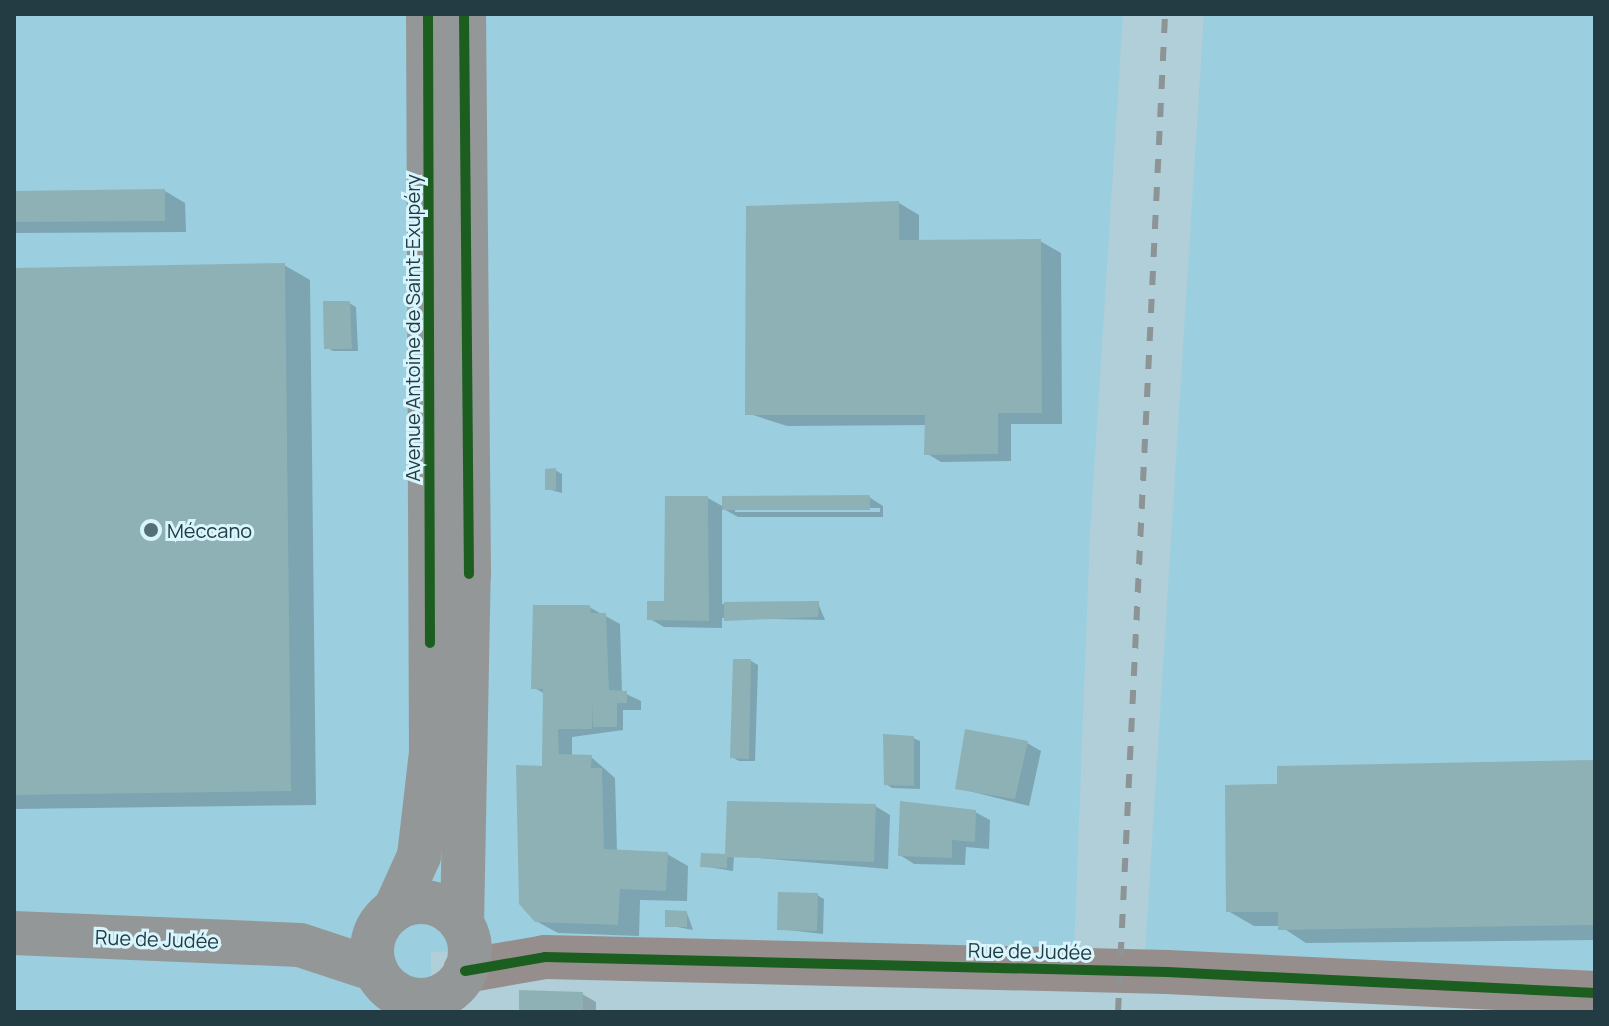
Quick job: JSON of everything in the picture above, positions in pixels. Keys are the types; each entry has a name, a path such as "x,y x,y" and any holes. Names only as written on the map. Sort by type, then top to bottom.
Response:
{"main road":[{"name":"Avenue Antoine de Saint-Exupéry","path":"388,916 419,856 431,753 428,14"},
{"path":"460,966 432,903 388,916 372,951 387,990 421,999 460,966 469,605 464,14"},
{"name":"Rue de Judée","path":"14,933 300,945 388,916"},
{"name":"Rue de Judée","path":"300,945 387,990"}],"street":[{"name":"Rue de Judée","path":"460,966 545,957 1167,972 1595,993"}],"shaded area":[{"path":"14,14 1123,14 1090,533 1074,951 431,952 431,1012 14,1012"},
{"path":"1204,14 1595,14 1595,975 1144,972"}],"building":[{"path":"165,189 165,221 14,222 14,191"},
{"path":"899,201 899,240 1041,239 1042,413 998,413 998,454 924,455 925,415 745,415 746,206"},
{"name":"Méccano","path":"285,263 291,791 14,795 14,268"},
{"path":"323,301 350,301 352,349 324,349"},
{"path":"556,468 556,490 545,490 545,469"},
{"path":"870,495 870,510 722,510 722,496"},
{"path":"665,496 708,496 709,621 647,620 647,601 664,601"},
{"path":"819,601 818,617 724,621 724,602"},
{"path":"533,605 590,605 591,613 606,613 609,690 627,691 627,703 617,703 617,727 593,727 592,703 592,729 558,729 559,754 592,755 591,768 602,768 604,849 668,852 666,891 620,889 618,925 535,922 519,904 516,765 542,766 543,689 531,689"},
{"path":"733,659 751,659 749,759 730,758"},
{"path":"965,729 1028,741 1015,799 955,789"},
{"path":"883,734 914,736 914,786 884,785"},
{"path":"1595,760 1595,925 1278,930 1278,912 1226,912 1225,785 1277,784 1277,766"},
{"path":"727,801 876,804 874,862 727,857 727,868 700,867 701,853 725,854"},
{"path":"900,801 976,810 975,842 952,840 952,858 898,856"},
{"path":"778,892 818,893 817,931 777,930"},
{"path":"665,910 687,911 687,927 665,927"},
{"path":"519,990 583,992 583,1012 519,1012"}],"railway":[{"path":"1118,1012 1165,14"}],"cycle path":[{"path":"428,14 430,643"},
{"path":"464,14 469,574"},
{"path":"465,971 545,957 1167,972 1595,993"}],"place":[{"name":"Méccano","path":"151,530"}]}
